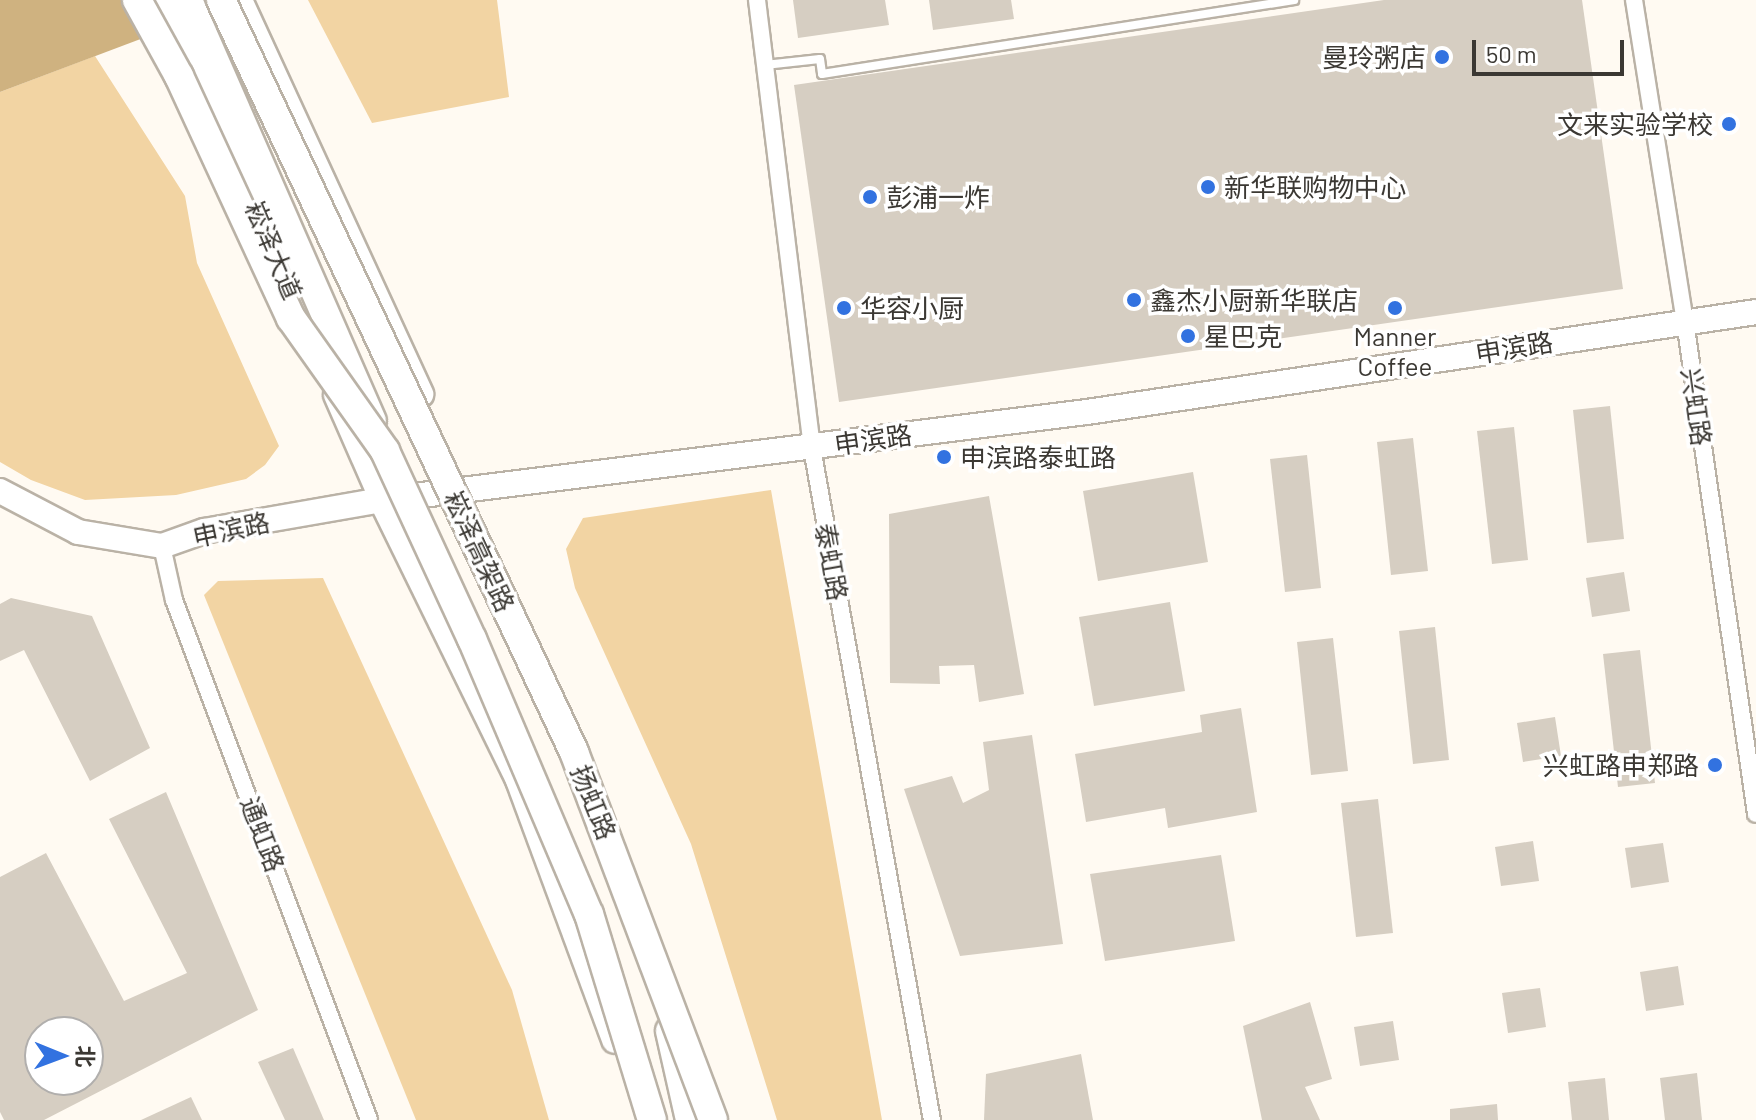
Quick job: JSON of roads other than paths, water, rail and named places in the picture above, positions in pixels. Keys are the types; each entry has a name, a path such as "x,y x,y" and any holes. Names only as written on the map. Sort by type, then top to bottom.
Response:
{"highway":[{"path":"137,0 179,76 291,318 385,451"},
{"name":"崧泽高架路","path":"188,0 385,451 479,653 589,914 652,1120"},
{"name":"崧泽高架路","path":"221,0 574,752 657,978 690,1120"},
{"path":"657,978 713,1120"}],"main road":[{"name":"崧泽大道","path":"166,0 382,500"},
{"path":"240,0 465,489"},
{"name":"申滨路","path":"0,491 78,532 162,546 204,531 382,500 1087,412 1756,312"},
{"name":"扬虹路","path":"465,489 609,835 707,1120"},
{"path":"382,500 519,780 628,1075 640,1120"}],"street":[{"name":"泰虹路","path":"757,0 812,448 932,1120"},
{"name":"兴虹路","path":"1634,0 1685,321 1756,814"},
{"name":"通虹路","path":"162,546 174,600 369,1120"}],"lane":[{"path":"765,65 820,59 822,74 1294,0"}],"place":[{"name":"曼玲粥店","path":"1442,57"},
{"name":"文来实验学校","path":"1729,124"},
{"name":"新华联购物中心","path":"1208,187"},
{"name":"彭浦一炸","path":"870,197"},
{"name":"鑫杰小厨新华联店","path":"1134,300"},
{"name":"华容小厨","path":"844,308"},
{"name":"Manner Coffee","path":"1395,308"},
{"name":"星巴克","path":"1188,336"},
{"name":"申滨路泰虹路","path":"944,457"},
{"name":"兴虹路申郑路","path":"1715,765"}]}
